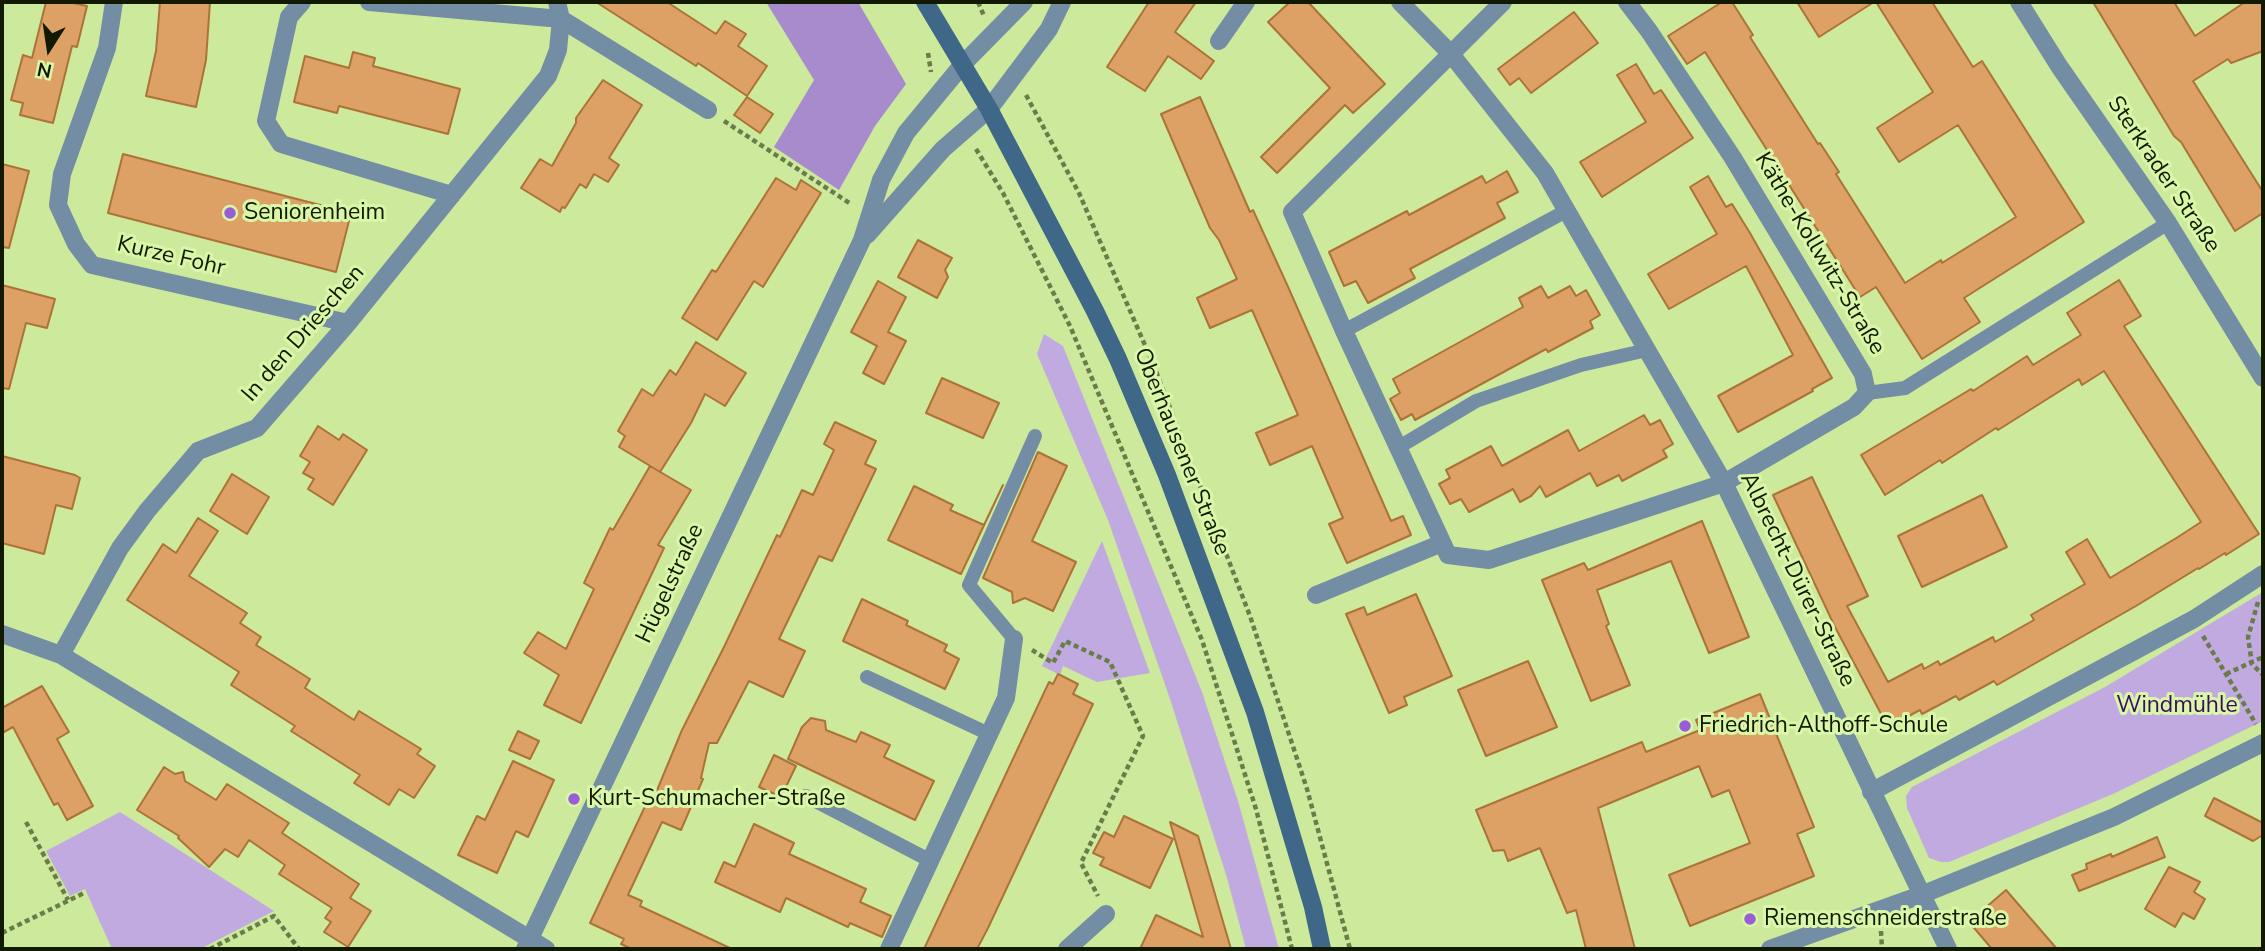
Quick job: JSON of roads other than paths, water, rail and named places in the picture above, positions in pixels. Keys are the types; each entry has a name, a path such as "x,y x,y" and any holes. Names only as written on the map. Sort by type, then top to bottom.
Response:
{"main road":[{"name":"Oberhausener Straße","path":"925,2 989,109 1095,311 1167,475 1255,712 1313,907 1322,949"}],"street":[{"name":"Kurze Fohr","path":"114,2 107,48 62,174 58,205 76,244 92,265 348,323"},
{"path":"302,2 289,17 266,121 281,144 452,195"},
{"path":"369,2 559,10 708,110"},
{"name":"Hügelstraße","path":"527,945 862,240 881,180 906,133 963,64 1024,2"},
{"name":"Hügelstraße","path":"862,240 943,149 989,109 1049,29 1062,2"},
{"path":"1219,41 1245,2"},
{"name":"Albrecht-Dürer-Straße","path":"1400,2 1451,54 1545,173 1724,482 1948,949"},
{"path":"1317,595 1442,543 1292,212 1503,2"},
{"name":"Käthe-Kollwitz-Straße","path":"1442,543 1448,555 1489,560 1724,482 1854,407 1867,393 1863,374 1740,170 1627,2"},
{"name":"Sterkrader Straße","path":"2019,2 2059,66 2168,223 2263,378"},
{"name":"In den Drieschen","path":"61,655 120,548 147,511 198,451 257,428 348,323 548,76 558,50 559,10"},
{"path":"1871,792 2193,620 2263,574"},
{"path":"2,635 61,655 527,945 546,949"},
{"path":"889,949 932,862 1006,698 1014,639"},
{"path":"1770,949 1921,895 2114,817 2261,736"},
{"path":"1068,949 1106,914"}],"lane":[{"path":"1344,331 1566,211"},
{"path":"1867,393 1905,388 2168,223"},
{"path":"1399,447 1476,401 1581,365 1647,350"},
{"path":"1014,639 969,585 1035,436"},
{"path":"867,677 989,734"},
{"path":"806,796 932,862"}],"place":[{"name":"Seniorenheim","path":"230,213"},
{"name":"Friedrich-Althoff-Schule","path":"1685,726"},
{"name":"Kurt-Schumacher-Straße","path":"574,799"},
{"name":"Riemenschneiderstraße","path":"1750,919"}],"park label":[{"name":"Windmühle","path":"2177,706"}]}
